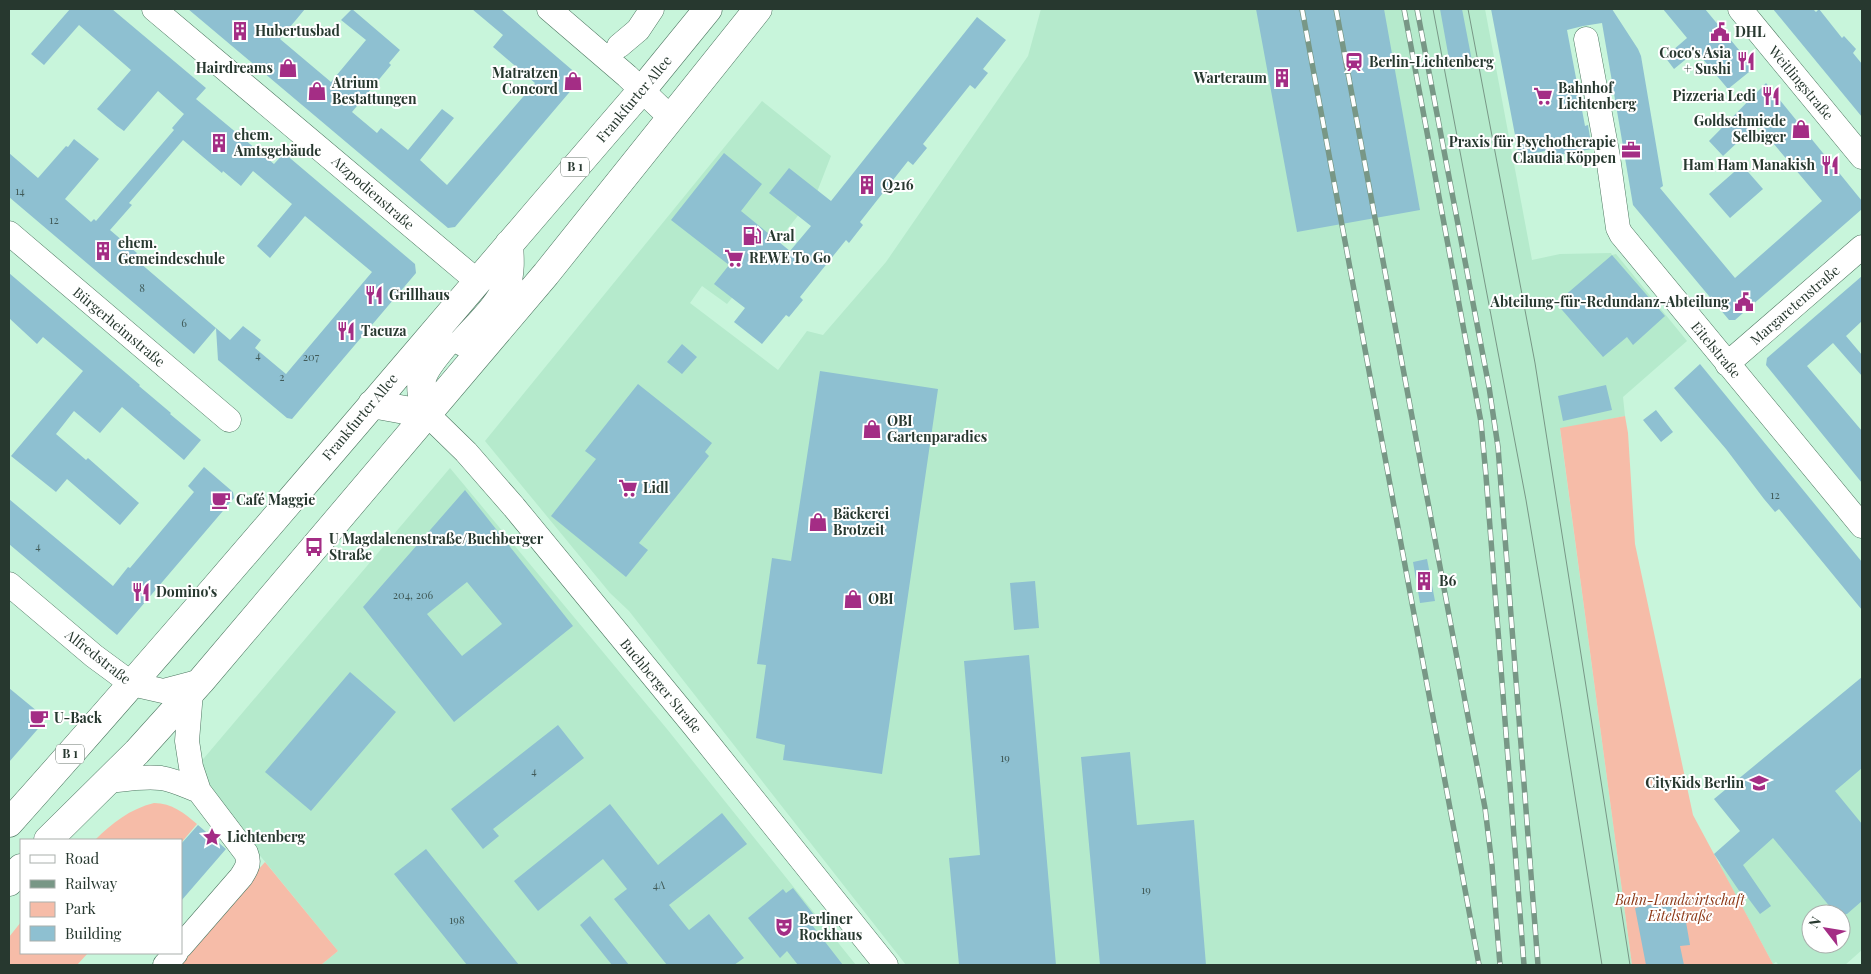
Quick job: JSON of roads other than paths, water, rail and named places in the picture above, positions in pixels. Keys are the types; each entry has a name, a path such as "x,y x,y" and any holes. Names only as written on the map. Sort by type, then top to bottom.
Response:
{"main road":[{"name":"Frankfurter Allee","path":"9,823 132,684 476,281 642,90 708,9"},
{"path":"49,839 144,745 196,686 542,279 758,9"},
{"path":"427,414 449,359 500,299 506,286 510,265 509,244"},
{"path":"427,414 420,393 425,368 476,306 476,281"},
{"path":"372,404 427,414"},
{"path":"9,882 20,869"}],"street":[{"name":"Atzpodienstraße","path":"154,9 476,281"},
{"path":"549,9 642,90 670,118"},
{"path":"619,46 638,30 652,9"},
{"name":"Weitlingstraße","path":"1740,9 1862,158"},
{"name":"Eitelstraße","path":"1586,39 1608,157 1618,228 1621,234 1862,526"},
{"name":"Bürgerheimstraße","path":"9,233 229,420"},
{"name":"Margaretenstraße","path":"1727,364 1862,247"},
{"name":"Buchberger Straße","path":"427,414 466,452 514,507 696,727 886,965"},
{"name":"Alfredstraße","path":"9,584 94,656 132,684 163,691 196,686"},
{"path":"182,945 241,877 249,860 246,853 199,791 187,741 196,686"},
{"path":"109,780 162,778 199,791"},
{"path":"165,965 175,954"}],"tram line":[{"path":"1433,9 1526,500 1602,965"},
{"path":"1468,9 1535,363 1630,965"}],"railway":[{"path":"1302,9 1479,965"},
{"path":"1336,9 1485,808 1492,865 1500,965"},
{"path":"1404,9 1481,422 1524,965"},
{"path":"1417,9 1489,387 1498,447 1538,965"}],"place":[{"name":"Hubertusbad","path":"240,31"},
{"name":"DHL","path":"1720,32"},
{"name":"Coco's Asia + Sushi","path":"1746,61"},
{"name":"Berlin-Lichtenberg","path":"1354,62"},
{"name":"Hairdreams","path":"288,68"},
{"name":"Warteraum","path":"1282,78"},
{"name":"Matratzen Concord","path":"573,81"},
{"name":"Atrium Bestattungen","path":"317,91"},
{"name":"Bahnhof Lichtenberg","path":"1543,96"},
{"name":"Pizzeria Ledi","path":"1771,96"},
{"name":"Goldschmiede Selbiger","path":"1801,129"},
{"name":"ehem. Amtsgebäude","path":"219,143"},
{"name":"Praxis für Psychotherapie Claudia Köppen","path":"1631,150"},
{"name":"Ham Ham Manakish","path":"1830,165"},
{"name":"Q216","path":"867,185"},
{"name":"Aral","path":"752,236"},
{"name":"ehem. Gemeindeschule","path":"103,251"},
{"name":"REWE To Go","path":"734,258"},
{"name":"Grillhaus","path":"374,295"},
{"name":"Abteilung-für-Redundanz-Abteilung","path":"1744,302"},
{"name":"Tacuza","path":"346,331"},
{"name":"OBI Gartenparadies","path":"872,429"},
{"name":"Lidl","path":"628,488"},
{"name":"Café Maggie","path":"221,500"},
{"name":"Bäckerei Brotzeit","path":"818,522"},
{"name":"U Magdalenenstraße/Buchberger Straße","path":"314,547"},
{"name":"B6","path":"1424,581"},
{"name":"Domino's","path":"141,592"},
{"name":"OBI","path":"853,599"},
{"name":"U-Back","path":"39,718"},
{"name":"CityKids Berlin","path":"1759,783"},
{"name":"Lichtenberg","path":"212,837"},
{"name":"Berliner Rockhaus","path":"784,927"}],"park label":[{"name":"Bahn-Landwirtschaft Eitelstraße","path":"1680,908"}]}
